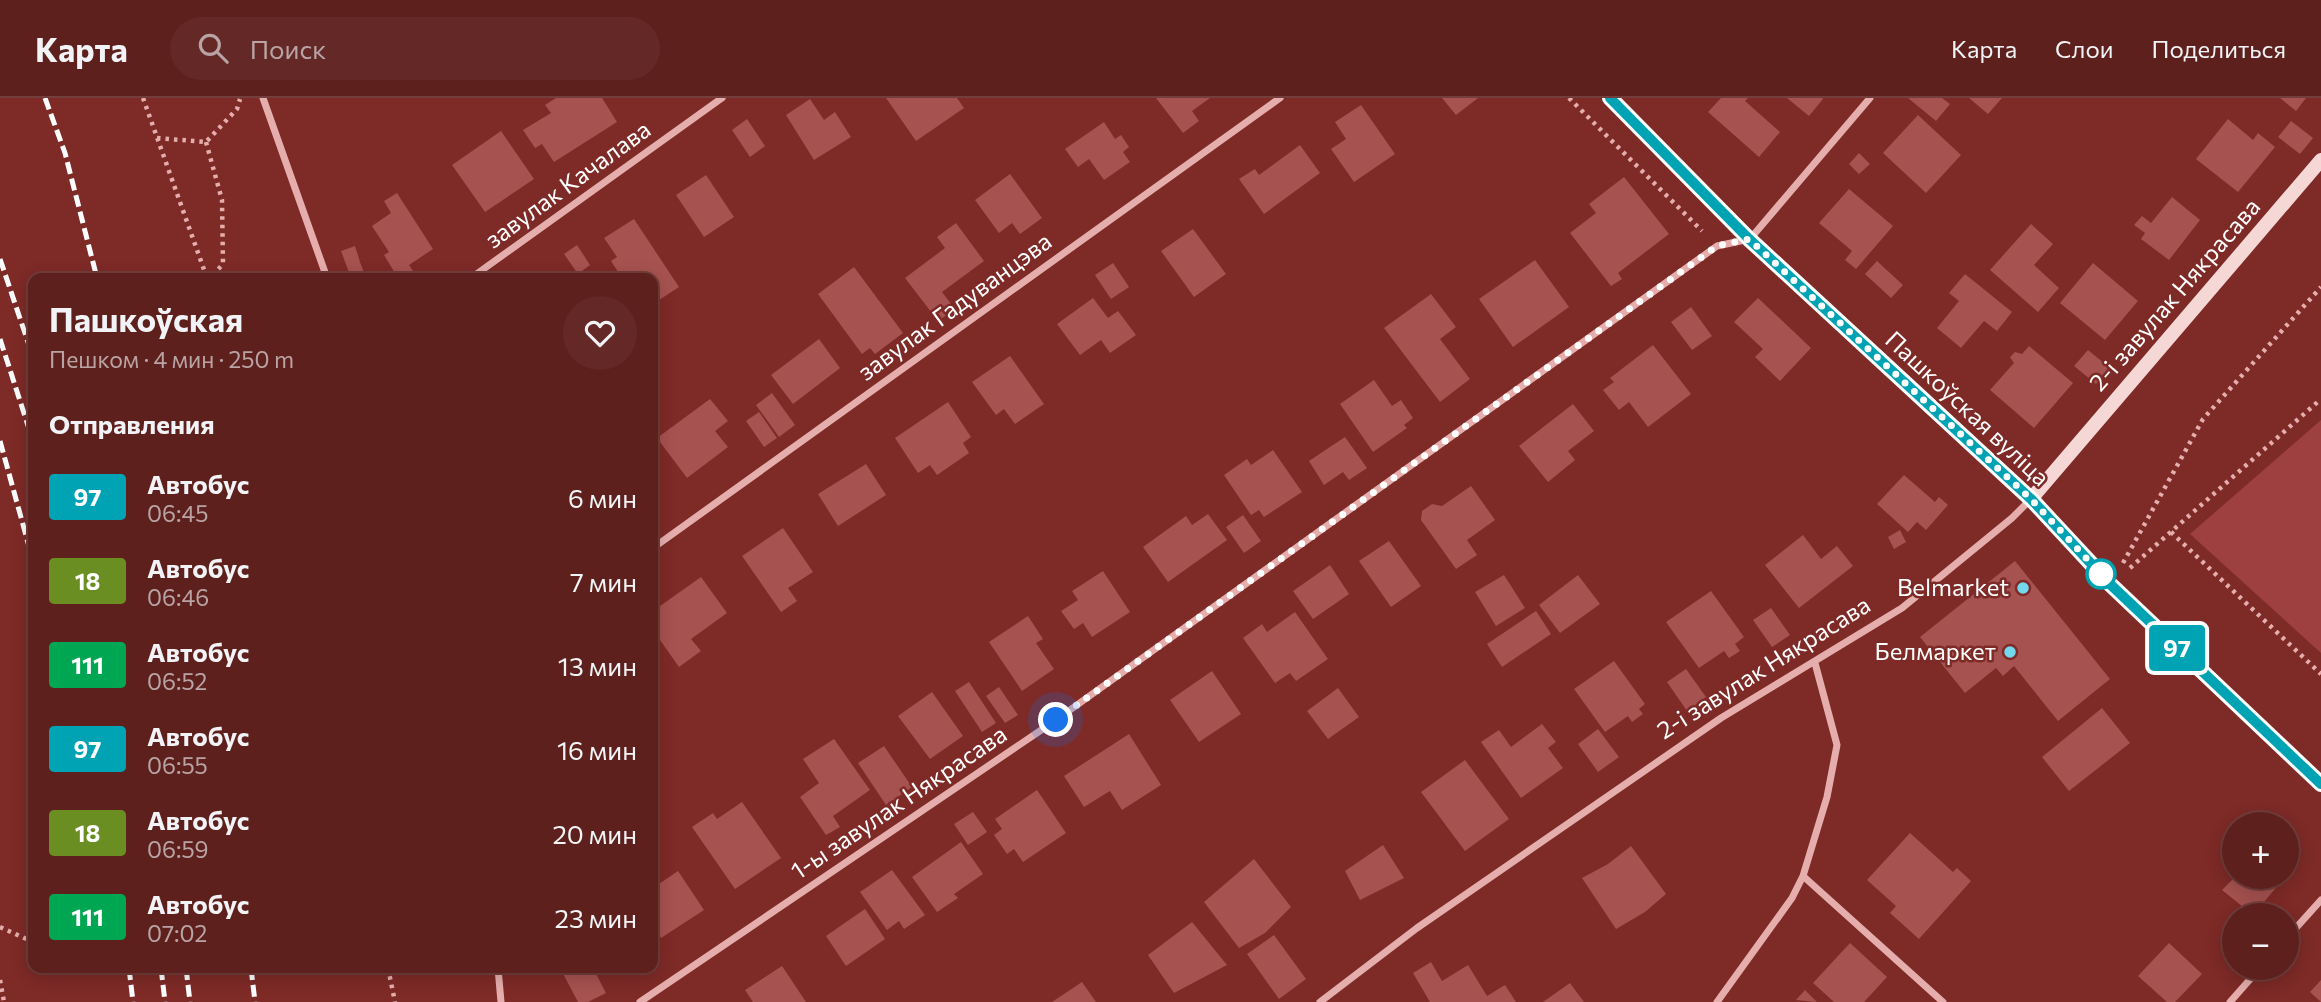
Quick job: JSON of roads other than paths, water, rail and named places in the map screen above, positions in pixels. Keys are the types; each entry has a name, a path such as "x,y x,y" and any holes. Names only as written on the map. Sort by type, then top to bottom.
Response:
{"main road":[{"name":"Пашкоўская вуліца","path":"1610,98 1749,239 2031,499 2111,585 2321,784"},
{"name":"2-і завулак Някрасава","path":"2031,499 2321,160"}],"street":[{"path":"263,98 325,273"},
{"name":"завулак Качалава","path":"478,273 722,98"},
{"name":"завулак Гадуванцэва","path":"658,544 1280,98"},
{"path":"1749,239 1870,98"},
{"name":"1-ы завулак Някрасава","path":"640,1002 1056,720 1717,246 1749,239"},
{"name":"2-і завулак Някрасава","path":"1320,1002 1428,921 1721,718 1902,608 2012,518 2031,499"},
{"path":"1717,1002 1793,898 1803,876 1827,797 1837,745 1815,663"},
{"path":"1803,876 1943,1002"},
{"path":"2299,925 2321,900"},
{"path":"498,973 501,1002"},
{"path":"2230,1002 2249,980"}],"railway":[{"path":"45,98 65,153 96,273"},
{"path":"0,259 28,342"},
{"path":"0,339 28,426"},
{"path":"0,441 28,543"},
{"path":"130,973 133,1002"},
{"path":"162,973 165,1002"},
{"path":"187,973 190,1002"},
{"path":"252,973 255,1002"}],"place":[{"name":"Belmarket","path":"2023,588"},
{"name":"Белмаркет","path":"2010,652"}]}
